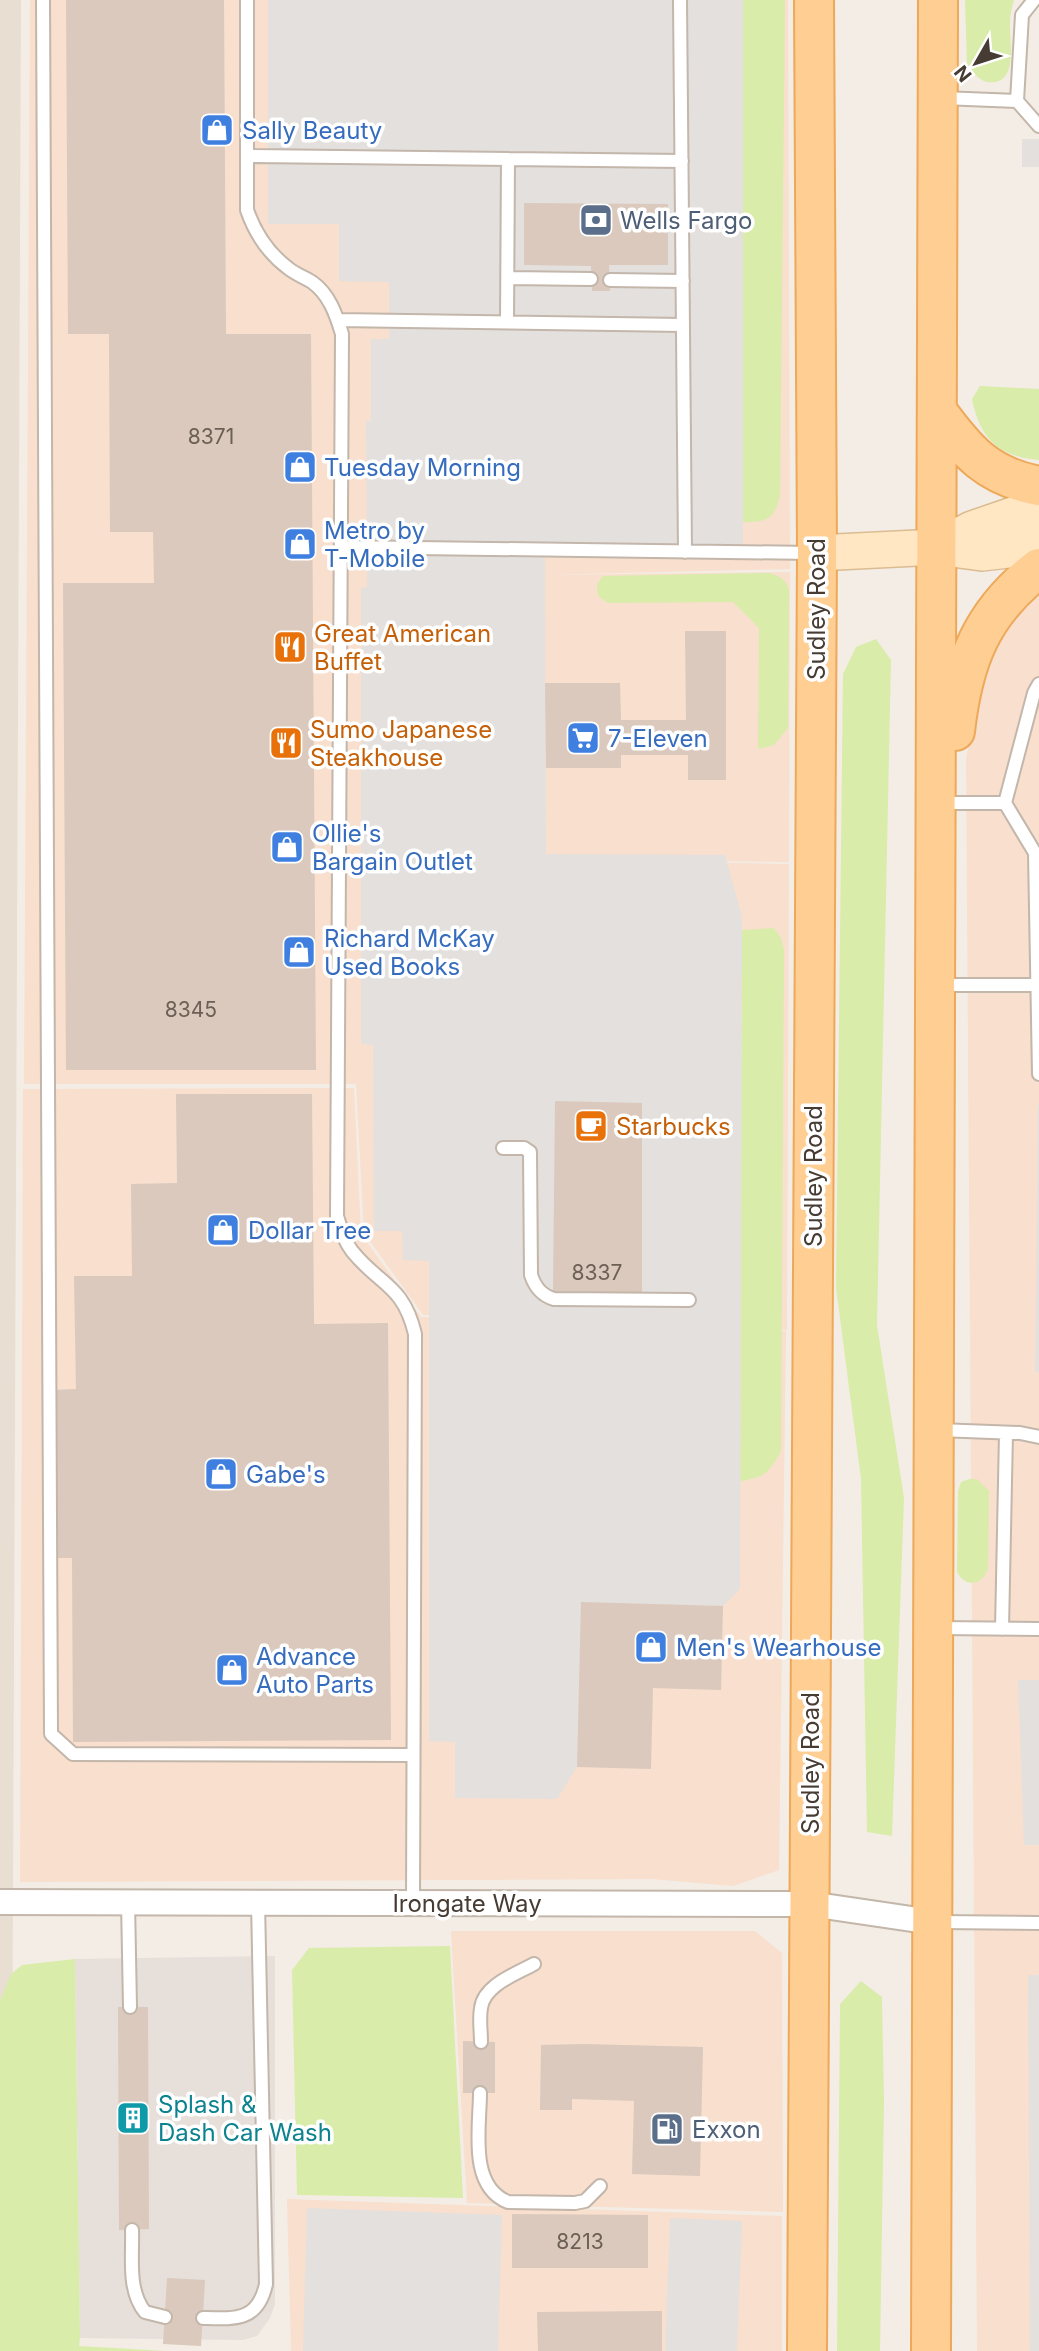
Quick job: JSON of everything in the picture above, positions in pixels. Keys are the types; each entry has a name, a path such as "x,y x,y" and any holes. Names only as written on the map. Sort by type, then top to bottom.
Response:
{"main road":[{"name":"Sudley Road","path":"807,2351 817,553 814,0"},
{"path":"931,2351 935,985 936,872 940,803 937,547 938,0"},
{"path":"937,411 958,440 985,466 1016,482 1039,486"},
{"path":"940,803 960,689 971,656 985,625 1010,594 1039,568"}],"street":[{"path":"937,547 972,528 1039,506"},
{"path":"817,553 937,547 982,553 1008,551 1039,540"},
{"name":"Irongate Way","path":"0,1902 810,1904 932,1922"}],"lane":[{"path":"43,0 51,1734 73,1754 413,1755"},
{"path":"247,0 247,210 253,228 273,255 289,270 313,283 323,293 336,312 342,334 337,1216 343,1237 353,1252 395,1291 402,1301 415,1334 413,1903"},
{"path":"680,0 685,552"},
{"path":"1034,0 1022,15 1017,101 1039,126"},
{"path":"938,98 1017,101"},
{"path":"247,156 682,161"},
{"path":"507,322 509,159"},
{"path":"508,278 592,279"},
{"path":"610,279 682,281"},
{"path":"338,320 683,325"},
{"path":"341,547 817,553"},
{"path":"1039,684 1030,706 1005,803 1035,853 1039,1074"},
{"path":"940,803 1005,803"},
{"path":"935,985 1036,985"},
{"path":"503,1148 524,1148 530,1152 531,1275 534,1285 542,1293 554,1299 689,1300"},
{"path":"934,1430 1039,1437"},
{"path":"1002,1629 1006,1433"},
{"path":"933,1628 1039,1629"},
{"path":"128,1902 130,2007"},
{"path":"203,2318 237,2318 252,2312 262,2298 266,2284 258,1903"},
{"path":"932,1922 1039,1923"},
{"path":"481,2042 481,2007 484,1998 490,1990 534,1964"},
{"path":"480,2093 481,2166 488,2186 500,2199 508,2202 575,2203 585,2201 600,2186"},
{"path":"132,2230 134,2290 137,2301 145,2312 165,2317"}],"shaded area":[{"path":"0,0 21,0 11,2351 0,2351"},
{"path":"30,0 788,0 790,569 539,575 790,572 789,862 542,859 789,864 787,1330 423,1315 364,1233 356,1084 24,1084"},
{"path":"268,0 743,0 743,552 545,551 546,854 725,855 742,917 740,1589 723,1606 581,1603 577,1767 557,1799 455,1798 455,1742 429,1741 429,1261 403,1260 402,1231 374,1231 373,1045 361,1044 361,588 367,587 366,421 371,421 371,339 389,339 389,282 339,281 339,224 268,224"},
{"path":"1022,139 1039,139 1039,167 1022,167"},
{"path":"1039,594 1039,2351 977,2351 966,760 981,670 1027,601"},
{"path":"354,1088 361,1234 421,1317 786,1331 779,1870 733,1886 651,1879 20,1882 23,1089"},
{"path":"1038,1105 1039,1372 1035,1372"},
{"path":"1018,1680 1039,1680 1039,1845 1024,1845"},
{"path":"451,1931 755,1931 782,1953 783,2212 467,2203"},
{"path":"275,1956 275,2304 270,2318 257,2336 243,2340 80,2338 75,1959"},
{"path":"1028,1975 1039,1975 1039,2351 1030,2351"},
{"path":"287,2199 782,2216 782,2351 291,2351"},
{"path":"307,2208 502,2215 498,2351 303,2351"},
{"path":"670,2218 742,2221 737,2351 665,2351"}],"green space":[{"path":"743,0 785,0 780,496 775,510 768,518 743,522"},
{"path":"965,0 1014,0 1010,19 1010,66 1007,74 995,82 986,82 979,78 967,66"},
{"path":"980,386 1039,389 1039,460 1012,454 993,443 986,435 975,413 972,399"},
{"path":"768,573 781,578 789,589 788,728 774,745 758,749 759,628 733,602 608,603 598,596 597,584 603,576"},
{"path":"876,639 891,660 877,1325 904,1498 892,1836 867,1832 861,1479 836,1288 843,674 856,647"},
{"path":"774,928 784,949 781,1451 761,1476 740,1481 742,930"},
{"path":"977,1479 989,1491 988,1568 986,1574 974,1583 965,1581 957,1572 958,1491 961,1482"},
{"path":"450,1946 463,2198 297,2195 292,1970 309,1948"},
{"path":"75,1959 79,2346 166,2351 0,2351 0,2001 11,1974 22,1965"},
{"path":"861,1981 882,1997 884,2102 880,2351 837,2351 840,2004"}],"building":[{"path":"66,0 224,0 226,334 311,334 316,1070 66,1070 63,583 154,583 153,532 110,532 109,334 68,334"},
{"name":"Wells Fargo","path":"524,203 668,204 668,265 609,265 610,291 592,291 591,266 524,265"},
{"path":"685,631 726,631 726,780 688,780 688,755 621,755 621,768 546,768 545,683 620,683 621,720 686,720"},
{"path":"176,1094 312,1094 314,1324 388,1323 391,1740 73,1742 72,1558 53,1558 51,1390 76,1389 74,1276 132,1276 131,1184 177,1183"},
{"path":"555,1101 642,1103 642,1293 553,1292"},
{"name":"Men's Wearhouse","path":"581,1602 723,1606 721,1690 653,1688 651,1769 577,1767"},
{"name":"Splash & Dash Car Wash","path":"118,2007 148,2007 149,2229 119,2230"},
{"path":"463,2041 495,2042 495,2093 463,2093"},
{"name":"Exxon","path":"541,2045 703,2047 700,2176 632,2174 634,2101 572,2099 572,2110 540,2110"},
{"path":"512,2214 648,2215 648,2268 512,2268"},
{"path":"167,2278 205,2280 201,2346 163,2344"},
{"path":"662,2311 662,2351 538,2351 537,2312"}],"place":[{"name":"Sally Beauty","path":"217,130"},
{"name":"Wells Fargo","path":"596,220"},
{"name":"Tuesday Morning","path":"300,467"},
{"name":"Metro by T-Mobile","path":"300,544"},
{"name":"Great American Buffet","path":"290,647"},
{"name":"7-Eleven","path":"583,738"},
{"name":"Sumo Japanese Steakhouse","path":"286,743"},
{"name":"Ollie's Bargain Outlet","path":"287,847"},
{"name":"Richard McKay Used Books","path":"299,952"},
{"name":"Starbucks","path":"591,1126"},
{"name":"Dollar Tree","path":"223,1230"},
{"name":"Gabe's","path":"221,1474"},
{"name":"Men's Wearhouse","path":"651,1647"},
{"name":"Advance Auto Parts","path":"232,1670"},
{"name":"Splash & Dash Car Wash","path":"133,2118"},
{"name":"Exxon","path":"667,2129"}]}
